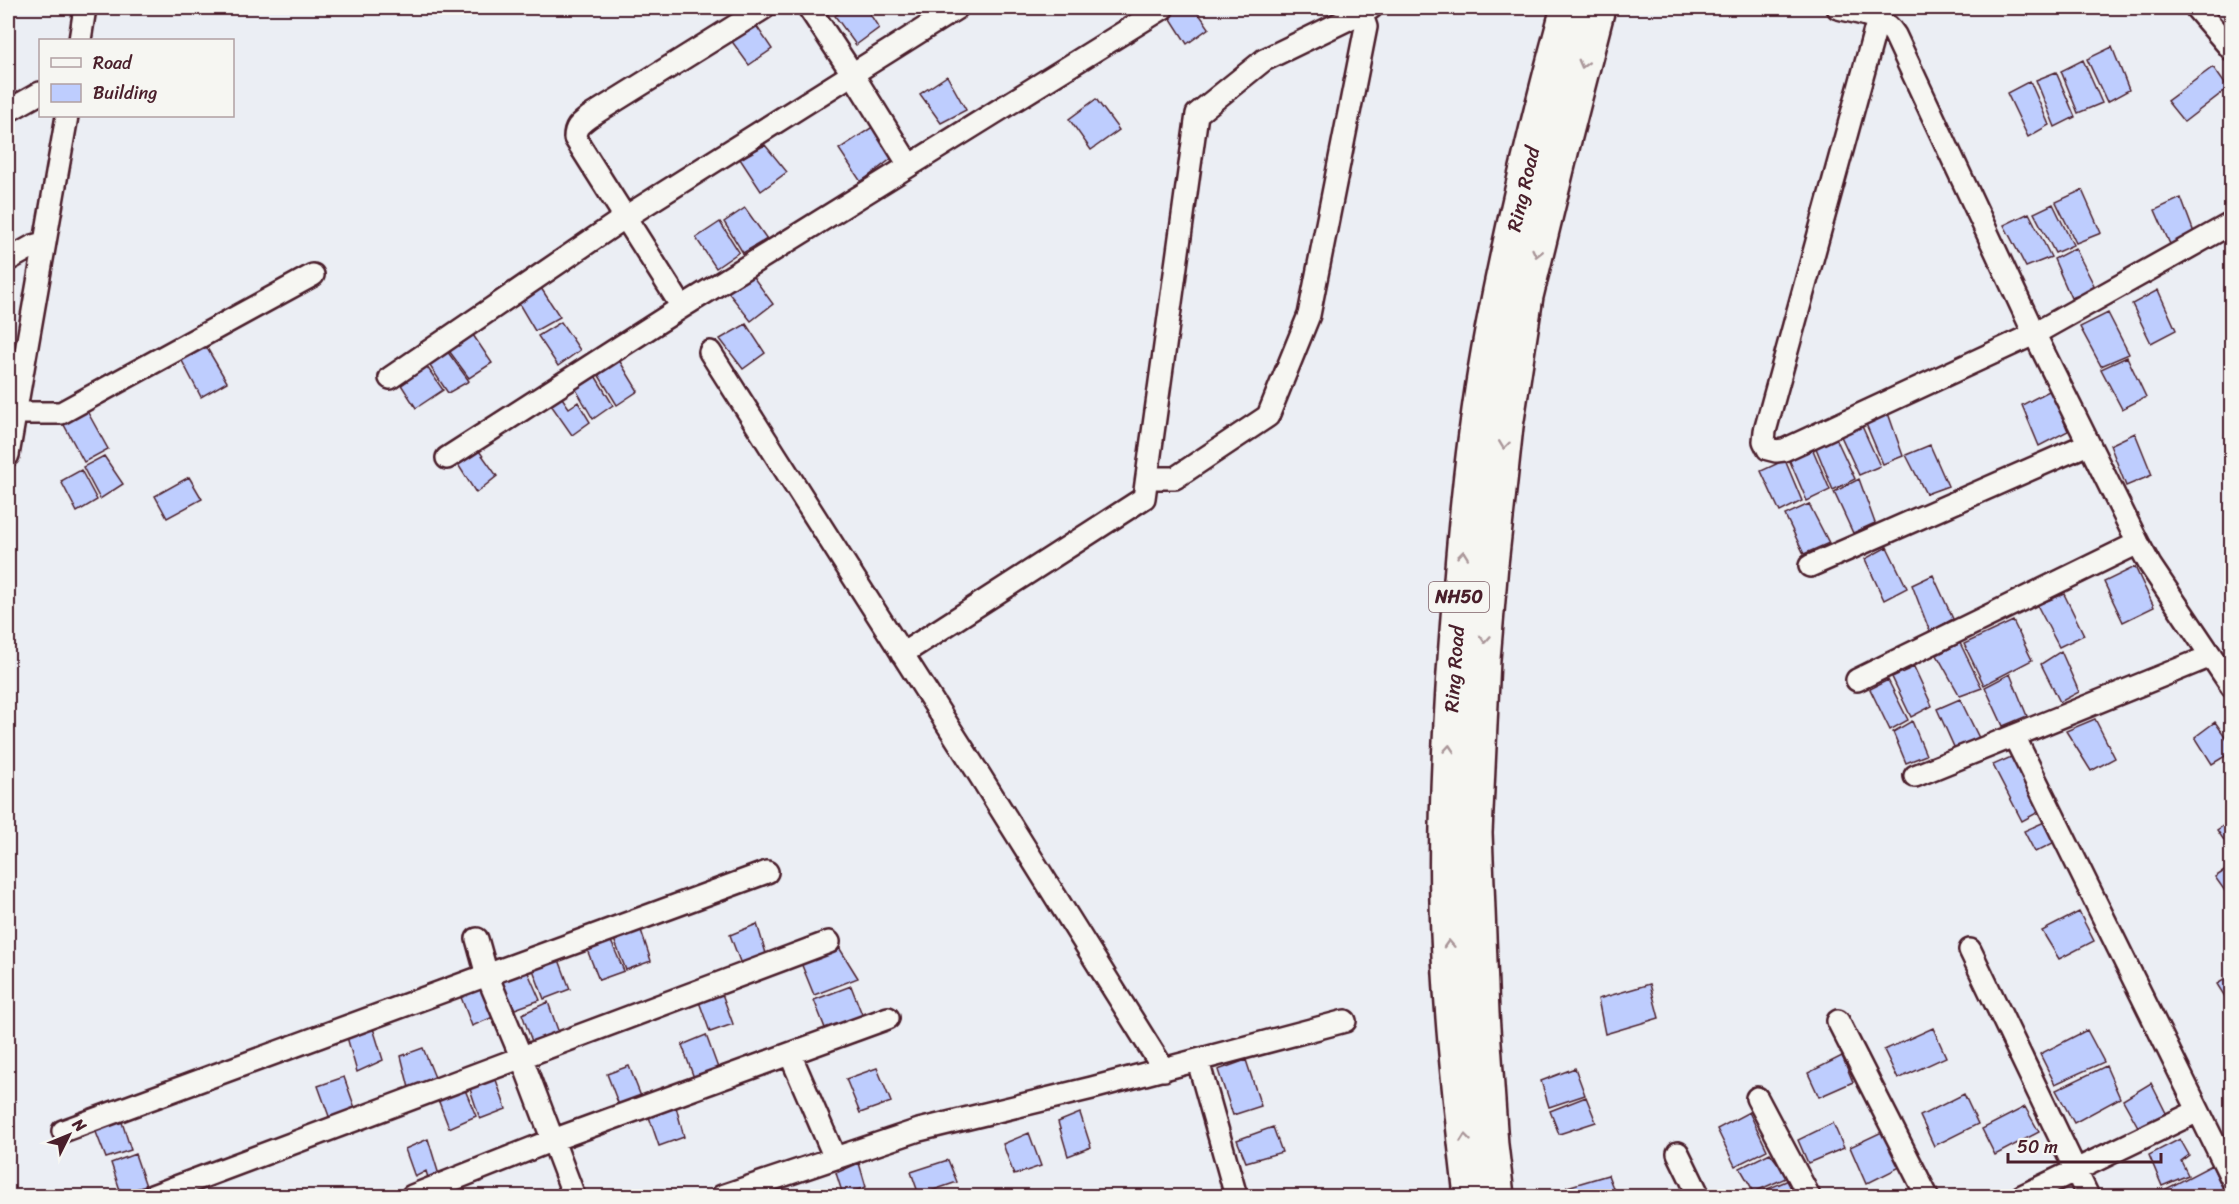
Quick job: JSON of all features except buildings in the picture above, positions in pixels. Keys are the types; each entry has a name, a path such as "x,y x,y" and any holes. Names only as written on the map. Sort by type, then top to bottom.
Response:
{"highway":[{"name":"Ring Road","path":"1471,1197 1455,1054 1447,901 1449,759 1460,580 1492,332 1546,87 1568,8"},
{"name":"Ring Road","path":"1497,1197 1482,1014 1475,833 1483,660 1491,564 1506,426 1526,296 1598,8"}],"street":[{"path":"80,39 85,8"},
{"path":"682,307 575,138 576,128 589,117 764,8"},
{"path":"809,8 909,165"},
{"path":"390,378 624,218 957,8"},
{"path":"447,458 682,307 1163,8"},
{"path":"1838,8 1877,12 1891,28 2034,334 2138,543 2150,565 2232,687"},
{"path":"2196,8 2232,50"},
{"path":"902,654 1144,498 1197,114 1264,60 1366,10 1366,27 1309,315 1268,416 1175,478 1147,478"},
{"path":"1877,12 1765,431 1764,441 1768,449 1784,450 2034,334 2232,223"},
{"path":"8,111 39,94"},
{"path":"8,445 67,117"},
{"path":"8,260 33,246 44,243"},
{"path":"15,413 61,413 313,275"},
{"path":"710,352 1164,1070"},
{"path":"1810,566 2088,444"},
{"path":"1857,680 2138,543"},
{"path":"1915,776 2211,657"},
{"path":"2014,736 2232,1179"},
{"path":"63,1131 767,872"},
{"path":"477,939 487,975 522,1059 574,1197"},
{"path":"152,1197 829,942"},
{"path":"1970,950 2088,1197"},
{"path":"412,1197 553,1140 888,1018"},
{"path":"722,1197 919,1130 1164,1070 1346,1021"},
{"path":"1838,1021 1927,1197"},
{"path":"790,1054 835,1158"},
{"path":"1198,1061 1236,1197"},
{"path":"1757,1098 1809,1197"},
{"path":"2022,1197 2198,1111"},
{"path":"1678,1153 1700,1197"}]}
